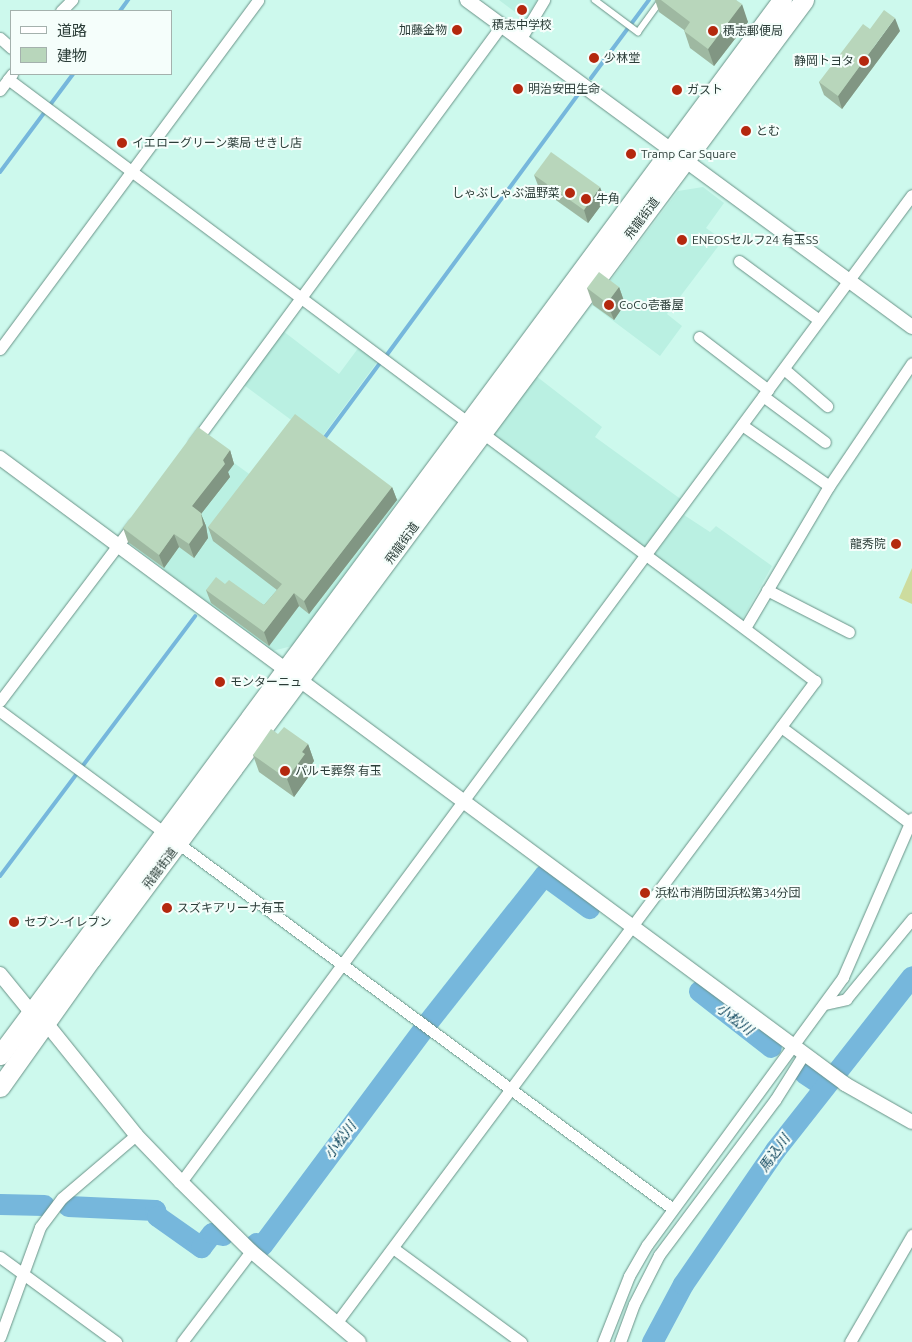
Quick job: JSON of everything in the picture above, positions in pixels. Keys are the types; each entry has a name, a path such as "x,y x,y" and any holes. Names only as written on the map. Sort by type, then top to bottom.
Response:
{"highway":[{"name":"飛龍街道","path":"0,1087 39,1018 677,156 782,0"},
{"name":"飛龍街道","path":"677,156 804,0"},
{"name":"飛龍街道","path":"0,1056 39,1018"}],"street":[{"path":"62,10 72,0"},
{"path":"0,349 258,0"},
{"path":"467,0 848,282 912,326"},
{"path":"520,40 544,0"},
{"path":"189,450 501,26"},
{"path":"0,38 10,47"},
{"path":"0,90 10,76 46,109 815,681 337,1322"},
{"path":"181,1182 912,195"},
{"path":"739,261 819,320"},
{"path":"699,337 825,442"},
{"path":"745,628 829,486 912,363"},
{"path":"784,368 827,406"},
{"path":"742,425 829,486"},
{"path":"0,458 799,1050 885,1109 912,1122"},
{"path":"0,701 142,514"},
{"path":"767,590 849,632"},
{"path":"0,711 340,966 673,1208"},
{"path":"620,1342 634,1304 660,1255 775,1100 799,1050 843,977 911,821 781,727"},
{"path":"825,1004 846,998 912,919"},
{"path":"0,974 136,1135 181,1182 251,1251 359,1342"},
{"path":"603,1342 629,1276 673,1208 799,1050"},
{"path":"0,1336 40,1227 62,1198 136,1135"},
{"path":"850,1342 912,1235"},
{"path":"393,1248 521,1342"},
{"path":"182,1342 251,1251"},
{"path":"0,1257 116,1342"}],"lane":[{"path":"595,0 638,32 661,0"}],"shaded area":[{"name":"積志中学校","path":"499,0 537,0 526,20"},
{"path":"703,187 724,203 706,228 723,240 667,314 682,326 660,356 592,305 678,191"},
{"path":"283,331 339,374 359,347 378,361 319,441 399,500 292,646 272,651 127,542 201,439 252,476 294,422 244,385"},
{"path":"536,376 602,427 595,437 682,500 646,549 491,435"},
{"path":"684,515 710,532 716,526 772,566 742,620 653,556"},
{"path":"912,568 912,604 899,598"}],"building":[{"path":"661,0 736,0 742,4 708,49 684,31 690,22"},
{"path":"884,10 895,18 838,96 819,82 863,24 870,29"},
{"path":"551,152 600,187 584,210 534,175"},
{"path":"599,272 619,287 607,303 587,288"},
{"path":"295,414 392,487 304,601 294,593 264,632 206,590 216,577 225,584 229,580 264,605 282,584 208,527"},
{"path":"198,427 230,450 223,460 225,464 192,506 201,513 203,525 189,544 174,534 159,555 123,528"},
{"path":"284,727 308,744 302,752 305,754 287,779 253,755 271,729 278,734"}],"waterway":[{"path":"121,10 128,0"},
{"path":"591,78 649,0"},
{"path":"0,172 72,75"},
{"path":"386,356 578,95"},
{"path":"323,440 380,363"},
{"path":"0,876 195,616"},
{"name":"小松川","path":"427,1023 544,875 589,908"},
{"name":"馬込川","path":"652,1342 683,1284 775,1150 912,976"},
{"name":"小松川","path":"699,991 771,1047"},
{"name":"小松川","path":"256,1243 262,1245 422,1030"},
{"name":"小松川","path":"804,1073 823,1086"},
{"name":"小松川","path":"0,1204 44,1205"},
{"name":"小松川","path":"68,1206 155,1210 157,1216 201,1247 212,1233 223,1235"}],"place":[{"name":"積志中学校","path":"522,10"},
{"name":"加藤金物","path":"457,30"},
{"name":"積志郵便局","path":"713,31"},
{"name":"少林堂","path":"594,58"},
{"name":"静岡トヨタ","path":"864,61"},
{"name":"明治安田生命","path":"518,89"},
{"name":"ガスト","path":"677,90"},
{"name":"とむ","path":"746,131"},
{"name":"イエローグリーン薬局 せきし店","path":"122,143"},
{"name":"Tramp Car Square","path":"631,154"},
{"name":"しゃぶしゃぶ温野菜","path":"570,193"},
{"name":"牛角","path":"586,199"},
{"name":"ENEOSセルフ24 有玉SS","path":"682,240"},
{"name":"CoCo壱番屋","path":"609,305"},
{"name":"龍秀院","path":"896,544"},
{"name":"モンターニュ","path":"220,682"},
{"name":"パルモ葬祭 有玉","path":"285,771"},
{"name":"浜松市消防団浜松第34分団","path":"645,893"},
{"name":"スズキアリーナ有玉","path":"167,908"},
{"name":"セブン-イレブン","path":"14,922"}]}
